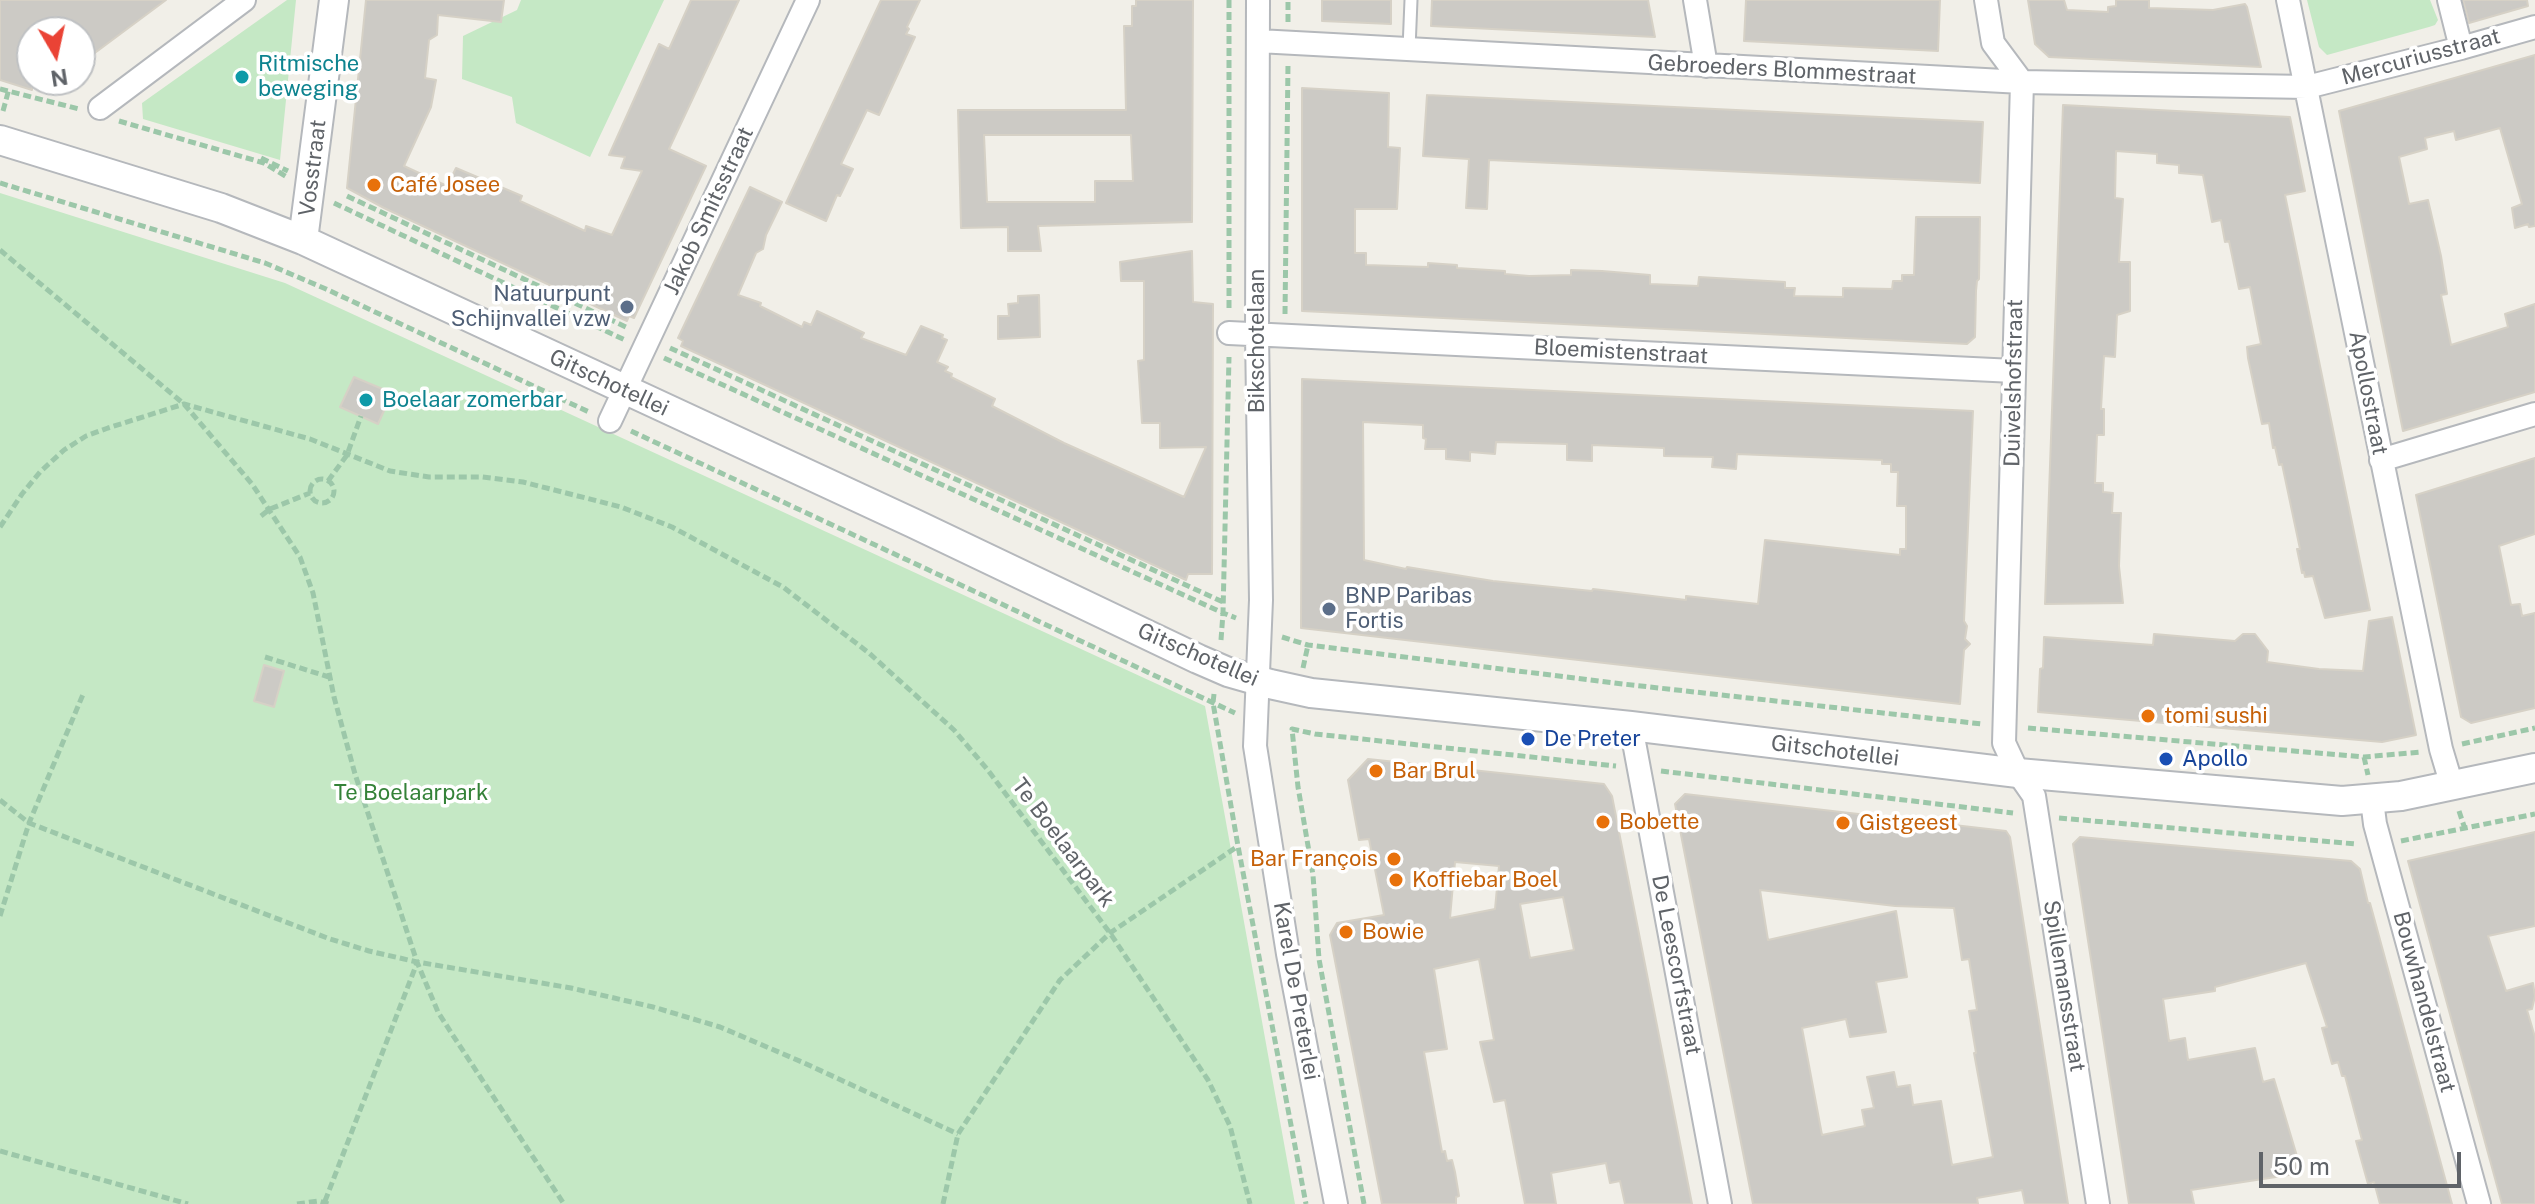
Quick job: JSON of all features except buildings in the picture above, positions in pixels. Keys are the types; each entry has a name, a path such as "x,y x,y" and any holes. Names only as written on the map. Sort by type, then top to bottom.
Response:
{"street":[{"path":"94,110 244,0"},
{"name":"Vosstraat","path":"303,240 334,0"},
{"name":"Jakob Smitsstraat","path":"610,421 808,0"},
{"name":"Bikschotelaan","path":"1258,0 1257,334 1261,600 1258,681"},
{"path":"1695,0 1706,66"},
{"path":"1986,0 1993,43 2022,82"},
{"name":"Apollostraat","path":"2288,0 2441,749 2452,786"},
{"path":"2449,0 2461,48"},
{"name":"Mercuriusstraat","path":"2307,87 2535,27"},
{"name":"Gebroeders Blommestraat","path":"1258,41 2022,82 2307,87"},
{"name":"Duivelshofstraat","path":"2018,773 2004,743 2022,82"},
{"name":"Gitschotellei","path":"0,140 221,208 303,240 1198,659 1258,681 1311,693 1631,726 2018,773 2342,801 2372,800 2535,768"},
{"name":"Bloemistenstraat","path":"1229,333 2014,371"},
{"path":"2381,460 2535,414"},
{"name":"Karel De Preterlei","path":"1258,681 1255,746 1288,954 1336,1204"},
{"name":"De Leescorfstraat","path":"1631,726 1720,1204"},
{"name":"Spillemansstraat","path":"2018,773 2034,796 2098,1204"},
{"name":"Bouwhandelstraat","path":"2372,800 2380,843 2479,1204"}],"lane":[{"path":"1409,49 1411,0"}],"path":[{"path":"0,87 94,110 266,160 299,176"},
{"path":"3,111 9,90"},
{"path":"347,196 1223,602"},
{"name":"Te Boelaarpark","path":"0,250 184,404 252,484 300,557 313,593 330,677 355,774 417,962 438,1012 564,1204"},
{"path":"0,527 40,472 64,450 86,436 184,404"},
{"name":"Te Boelaarpark","path":"184,404 310,439 390,471 411,476 482,477 523,482 621,507 672,527 783,587 869,653 954,730 987,769 1110,933 1208,1080 1238,1152 1250,1204"},
{"path":"328,481 347,455 361,416"},
{"path":"317,480 328,481 333,490 329,501 317,502 310,493 311,486 317,480"},
{"path":"261,516 270,509 310,493"},
{"path":"1308,645 2005,726 2364,757 2400,756 2535,728"},
{"path":"265,657 330,677"},
{"path":"0,916 29,823 84,692"},
{"path":"1213,703 1306,1204"},
{"path":"1364,1204 1319,959 1313,875 1292,729 2037,816 2310,842 2410,840 2535,814"},
{"path":"0,800 29,823 330,939 417,962 571,988 720,1027 958,1134"},
{"name":"Te Boelaarpark","path":"943,1204 958,1134 1060,980 1110,933 1238,846"},
{"path":"297,1204 303,1201 327,1203 417,962"},
{"path":"0,1151 188,1204"}],"green space":[{"path":"287,0 296,0 280,160 143,119 142,103"},
{"path":"521,0 664,0 590,157 516,123 512,97 462,79 463,36 517,10"},
{"path":"2307,0 2430,0 2438,20 2429,27 2327,55 2319,47"},
{"name":"Te Boelaarpark","path":"0,193 285,283 1205,706 1295,1204 0,1204"}],"place":[{"name":"Ritmische beweging","path":"242,77"},
{"name":"Café Josee","path":"374,185"},
{"name":"Natuurpunt Schijnvallei vzw","path":"627,307"},
{"name":"Boelaar zomerbar","path":"366,400"},
{"name":"BNP Paribas Fortis","path":"1329,609"},
{"name":"tomi sushi","path":"2148,716"},
{"name":"De Preter","path":"1528,739"},
{"name":"Apollo","path":"2166,759"},
{"name":"Bar Brul","path":"1376,771"},
{"name":"Bobette","path":"1603,822"},
{"name":"Gistgeest","path":"1843,823"},
{"name":"Bar François","path":"1394,859"},
{"name":"Koffiebar Boel","path":"1396,880"},
{"name":"Bowie","path":"1346,932"}]}
